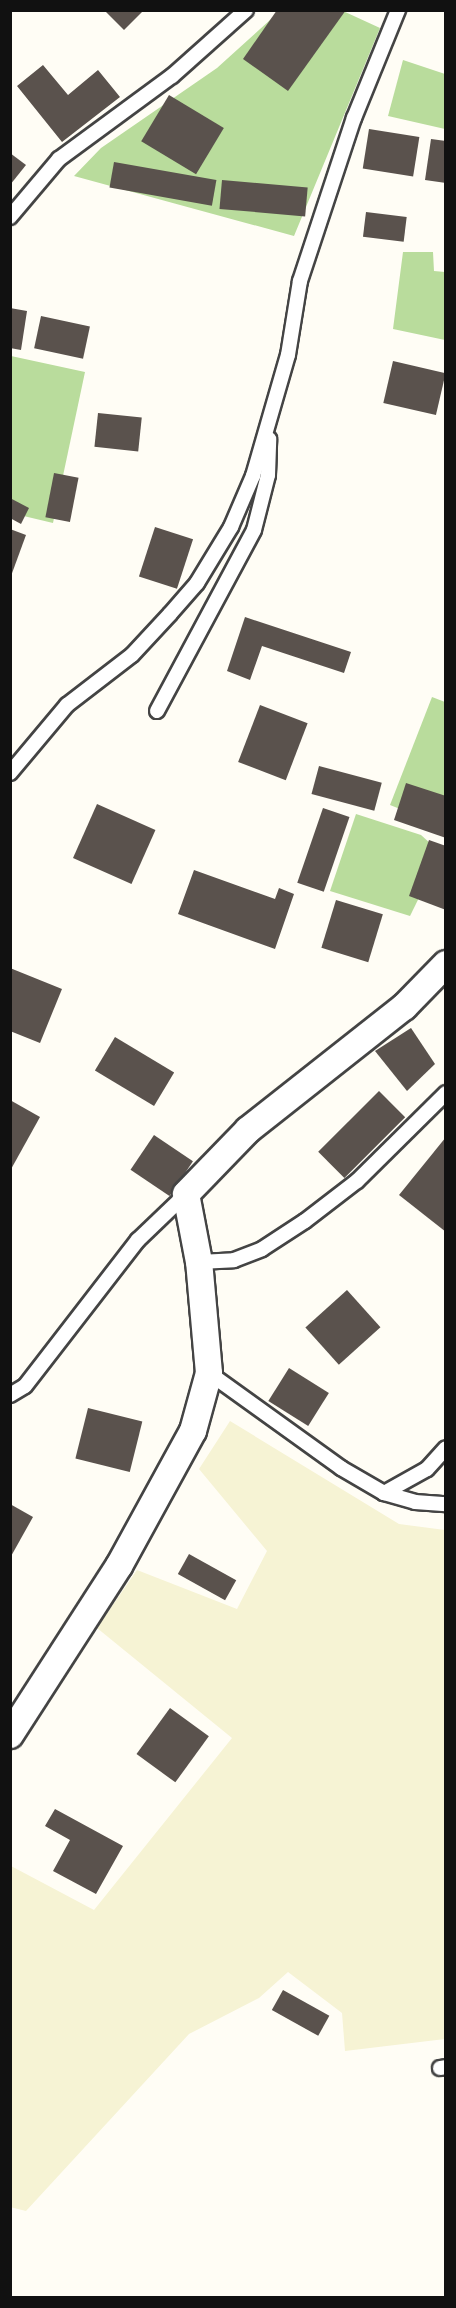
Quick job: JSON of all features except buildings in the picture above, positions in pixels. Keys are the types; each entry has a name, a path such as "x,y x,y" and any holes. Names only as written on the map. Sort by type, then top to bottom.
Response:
{"street":[{"path":"10,1735 119,1566 165,1486 193,1431 209,1373 199,1262 186,1194 248,1130 404,1007 446,964"}],"lane":[{"path":"10,217 59,159 172,76 246,10"},
{"path":"10,773 68,705 132,655 196,583 231,527 253,476 288,355 300,281 354,118 399,10"},
{"path":"157,711 254,530 268,475 269,421"},
{"path":"199,1262 234,1260 262,1249 305,1221 357,1181 446,1093"},
{"path":"10,1395 25,1386 138,1240 186,1194"},
{"path":"209,1373 341,1468 384,1493 415,1502 446,1504"},
{"path":"384,1493 427,1469 446,1448"}],"shaded area":[{"path":"230,1421 399,1524 445,1530 445,2039 345,2051 342,2013 288,1972 259,1998 189,2034 26,2211 10,2207 11,1866 94,1910 232,1738 97,1628 137,1570 237,1609 267,1551 199,1469"}],"green space":[{"path":"280,11 343,11 380,28 294,236 74,176 101,148 217,68"},
{"path":"403,60 445,74 445,129 388,116"},
{"path":"403,252 433,252 434,271 445,272 445,340 393,329"},
{"path":"11,356 85,372 53,523 11,513"},
{"path":"432,697 445,702 445,827 390,805"},
{"path":"356,814 421,835 441,853 410,916 330,891"}]}
